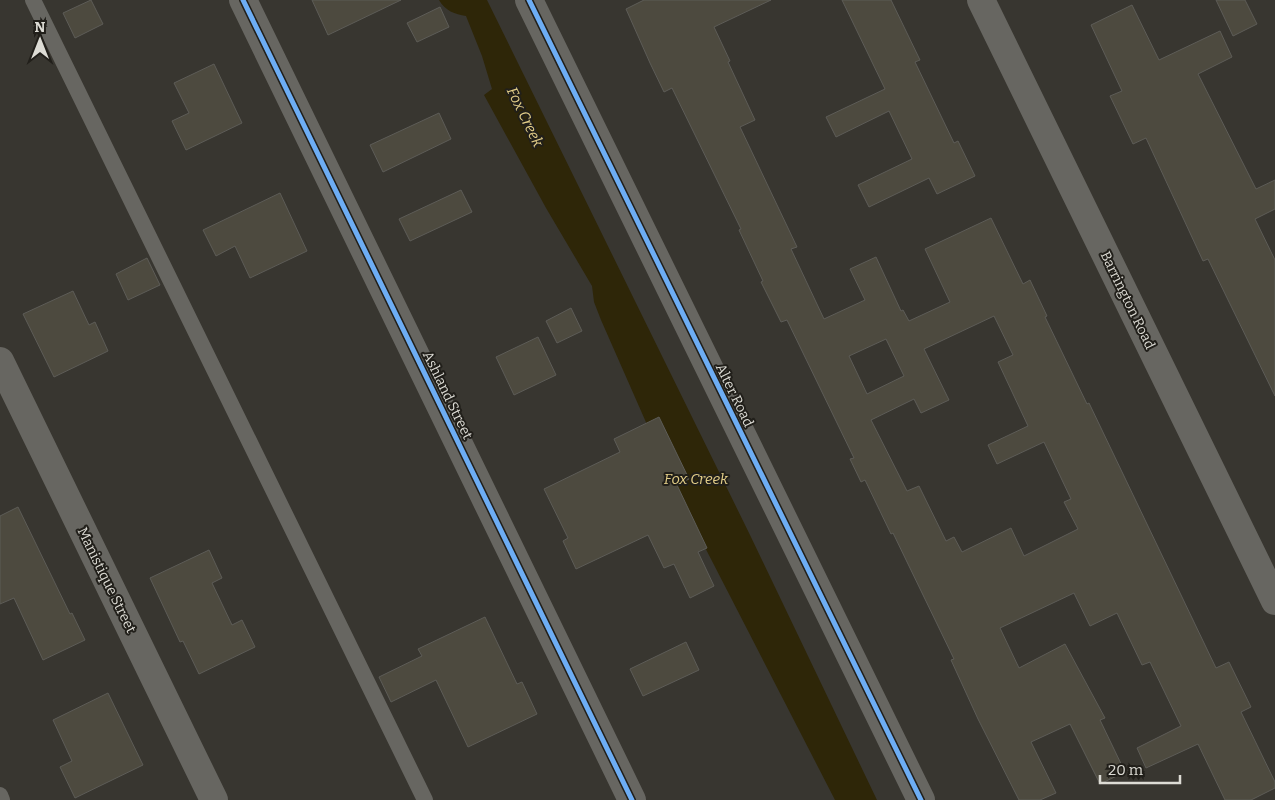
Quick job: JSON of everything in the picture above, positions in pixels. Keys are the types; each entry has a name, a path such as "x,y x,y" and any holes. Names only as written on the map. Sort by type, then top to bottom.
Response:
{"street":[{"name":"Ashland Street","path":"242,0 632,800"},
{"name":"Alter Road","path":"529,0 921,800"},
{"name":"Barrington Road","path":"981,0 1275,601"},
{"name":"Manistique Street","path":"0,361 214,800"}],"lane":[{"path":"33,0 425,800"},
{"path":"0,795 2,800"}],"water":[{"name":"Fox Creek","path":"439,0 487,0 750,535 877,800 835,800 678,495 601,320 594,302 592,286 546,208 484,95 492,89 482,56 466,16 444,7"}],"building":[{"path":"91,0 103,24 75,38 63,13"},
{"path":"312,0 401,0 328,35"},
{"path":"644,0 771,0 714,27 755,120 740,127 797,247 791,249 824,319 865,300 850,269 876,257 901,311 903,310 909,321 950,302 925,249 991,218 1023,284 1030,280 1047,316 1045,317 1087,404 1089,403 1216,668 1229,662 1251,707 1241,712 1275,782 1275,788 1251,800 1225,800 1198,744 1146,768 1137,748 1181,726 1150,662 1142,665 1117,613 1090,626 1074,593 1000,628 1019,668 1065,644 1105,718 1100,720 1125,772 1100,784 1070,724 1031,742 1056,793 1040,800 1019,800 978,719 951,660 954,659 893,533 891,534 865,480 861,482 850,459 854,458 787,320 781,322 761,282 763,281 739,230 741,229 672,88 664,92 626,9","holes":["994,316 1013,355 998,362 1028,426 988,445 997,464 1044,442 1071,499 1064,502 1078,529 1024,556 1011,528 962,552 954,537 946,541 919,486 907,491 871,420 914,399 921,413 949,400 924,349","886,339 904,376 867,394 849,356"]},
{"path":"842,0 891,0 920,60 915,62 954,143 958,141 975,176 937,194 929,178 869,207 858,185 912,159 889,111 836,137 826,117 885,89"},
{"path":"1216,0 1245,0 1257,24 1233,36"},
{"path":"1132,5 1159,60 1220,31 1232,57 1198,74 1256,189 1275,180 1275,209 1255,219 1275,260 1275,396 1208,259 1203,261 1146,138 1133,144 1110,96 1122,91 1091,25"},
{"path":"440,7 449,27 417,42 407,23"},
{"path":"214,64 242,123 186,150 172,121 189,113 174,83"},
{"path":"439,113 451,139 383,172 370,145"},
{"path":"461,190 472,212 410,241 399,219"},
{"path":"280,193 307,251 250,278 235,246 216,256 203,230"},
{"path":"147,258 160,285 128,300 116,274"},
{"path":"73,291 89,325 95,322 108,351 54,377 23,314"},
{"path":"571,308 582,331 557,343 546,321"},
{"path":"538,337 556,375 514,395 496,357"},
{"path":"659,417 689,479 677,485 707,548 698,552 714,586 690,598 674,564 664,568 648,535 576,569 563,541 568,538 544,489 620,452 614,439"},
{"path":"18,507 70,614 72,613 85,640 43,660 14,598 0,604 0,516"},
{"path":"209,550 222,578 212,583 232,625 242,620 255,647 199,674 183,641 180,642 150,578"},
{"path":"485,617 517,684 522,682 537,714 468,747 436,680 391,702 379,677 422,656 418,649"},
{"path":"686,642 699,670 643,696 630,669"},
{"path":"108,693 143,765 75,798 60,767 72,761 53,720"}],"cycle path":[{"path":"243,0 632,800"},
{"path":"529,0 921,800"}]}
